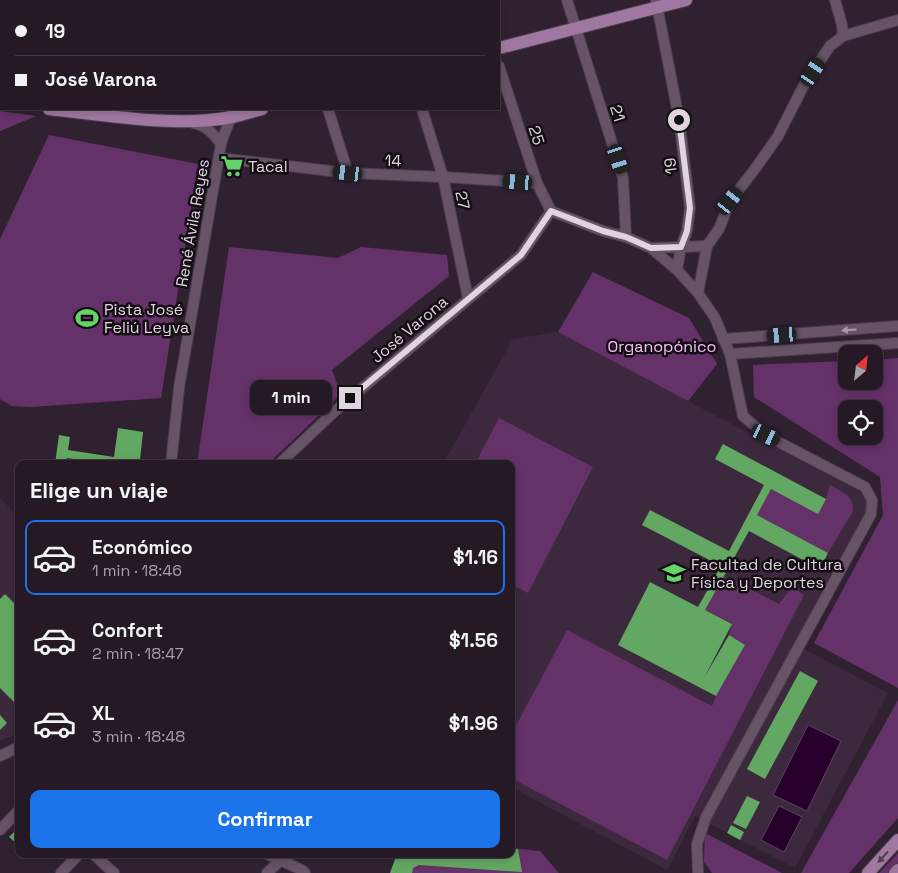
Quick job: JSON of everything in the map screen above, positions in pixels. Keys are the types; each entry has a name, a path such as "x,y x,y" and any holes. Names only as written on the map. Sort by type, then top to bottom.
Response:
{"main road":[{"path":"500,48 658,3 686,0"},
{"path":"60,110 177,121 254,110"},
{"path":"868,873 898,840"},
{"path":"895,873 898,870"}],"street":[{"name":"21","path":"567,0 624,178 626,237"},
{"path":"835,0 843,36"},
{"name":"19","path":"658,3 679,120 690,208 687,231 681,247 677,270"},
{"path":"698,293 707,246 718,228 730,201 778,136 804,85 830,46 843,36 898,20"},
{"name":"25","path":"500,69 537,183 551,211"},
{"path":"328,110 348,173"},
{"name":"27","path":"422,110 443,177 468,298"},
{"name":"René Ávila Reyes","path":"171,460 179,388 221,144 232,113"},
{"path":"177,121 202,125 212,132 221,144"},
{"name":"14","path":"219,158 348,173 537,183"},
{"path":"551,211 603,231 626,237 651,248 677,270 698,293 715,318 730,354 742,416 766,435 865,487 872,500 871,514 706,817 697,844 698,873"},
{"name":"José Varona","path":"283,460 335,411 521,255 551,211"},
{"path":"651,248 707,246"},
{"path":"723,340 898,326"},
{"path":"730,354 898,343"},
{"path":"0,756 15,749"},
{"path":"0,830 15,814"},
{"path":"61,873 76,858"},
{"path":"97,858 114,873"},
{"path":"276,858 305,873"},
{"path":"267,873 281,860"}],"shaded area":[{"name":"Facultad de Cultura Física y Deportes","path":"558,332 875,500 798,646 888,693 795,868 695,816 667,870 515,789 515,460 445,460 513,339"},
{"path":"0,498 15,513 15,735 0,740"},
{"path":"808,725 841,741 807,811 773,795"},
{"path":"779,806 802,817 784,852 761,840"}],"green space":[{"path":"0,111 36,116 0,131"},
{"name":"Pista José Feliú Leyva","path":"49,135 198,164 161,398 31,407 12,406 0,399 0,239"},
{"path":"229,247 338,258 361,247 447,255 449,276 332,370 341,394 272,460 198,460"},
{"name":"Organopónico","path":"593,272 689,318 717,364 688,401 558,332"},
{"path":"898,358 898,688 814,643 883,515 880,477 754,397 753,365 838,361 838,390 883,390 883,359"},
{"path":"499,418 593,467 528,593 515,586 515,460 477,460"},
{"path":"830,485 843,492 852,501 853,511 828,553 757,515 771,489 826,499"},
{"path":"724,576 779,604 789,591 795,589 804,595 667,860 515,780 515,728 567,630 712,706 745,645 729,635 732,623 705,610"},
{"path":"898,700 898,818 849,873 801,873"},
{"path":"705,833 782,873 712,873 704,862"},
{"path":"515,848 540,851 559,873 390,873 396,858 515,858"},
{"path":"898,853 898,863 889,873 879,873"}],"building":[{"path":"118,428 143,432 140,460 80,460 67,458 67,460 56,460 59,435 70,437 68,450 114,457"},
{"path":"723,444 826,499 818,514 771,489 757,515 828,553 820,569 749,531 705,610 732,624 704,678 729,635 745,645 716,696 618,645 650,582 698,607 721,566 642,525 650,510 729,551 764,485 715,459"},
{"path":"5,594 15,604 15,703 0,688 0,599"},
{"path":"800,671 818,681 765,779 747,769"},
{"path":"0,715 7,723 0,730"},
{"path":"747,796 760,802 746,829 733,823"},
{"path":"731,825 744,832 740,840 727,833"},
{"path":"15,831 15,842 9,837"},
{"path":"515,849 518,849 522,872 419,865 413,868 412,873 390,873 396,858 515,858"}],"place":[{"name":"Tacal","path":"232,166"},
{"name":"Pista José Feliú Leyva","path":"87,318"},
{"name":"Facultad de Cultura Física y Deportes","path":"674,573"}],"route":[{"path":"350,398 521,255 551,211 603,231 626,237 651,248 681,247 687,231 690,208 679,120"}]}
